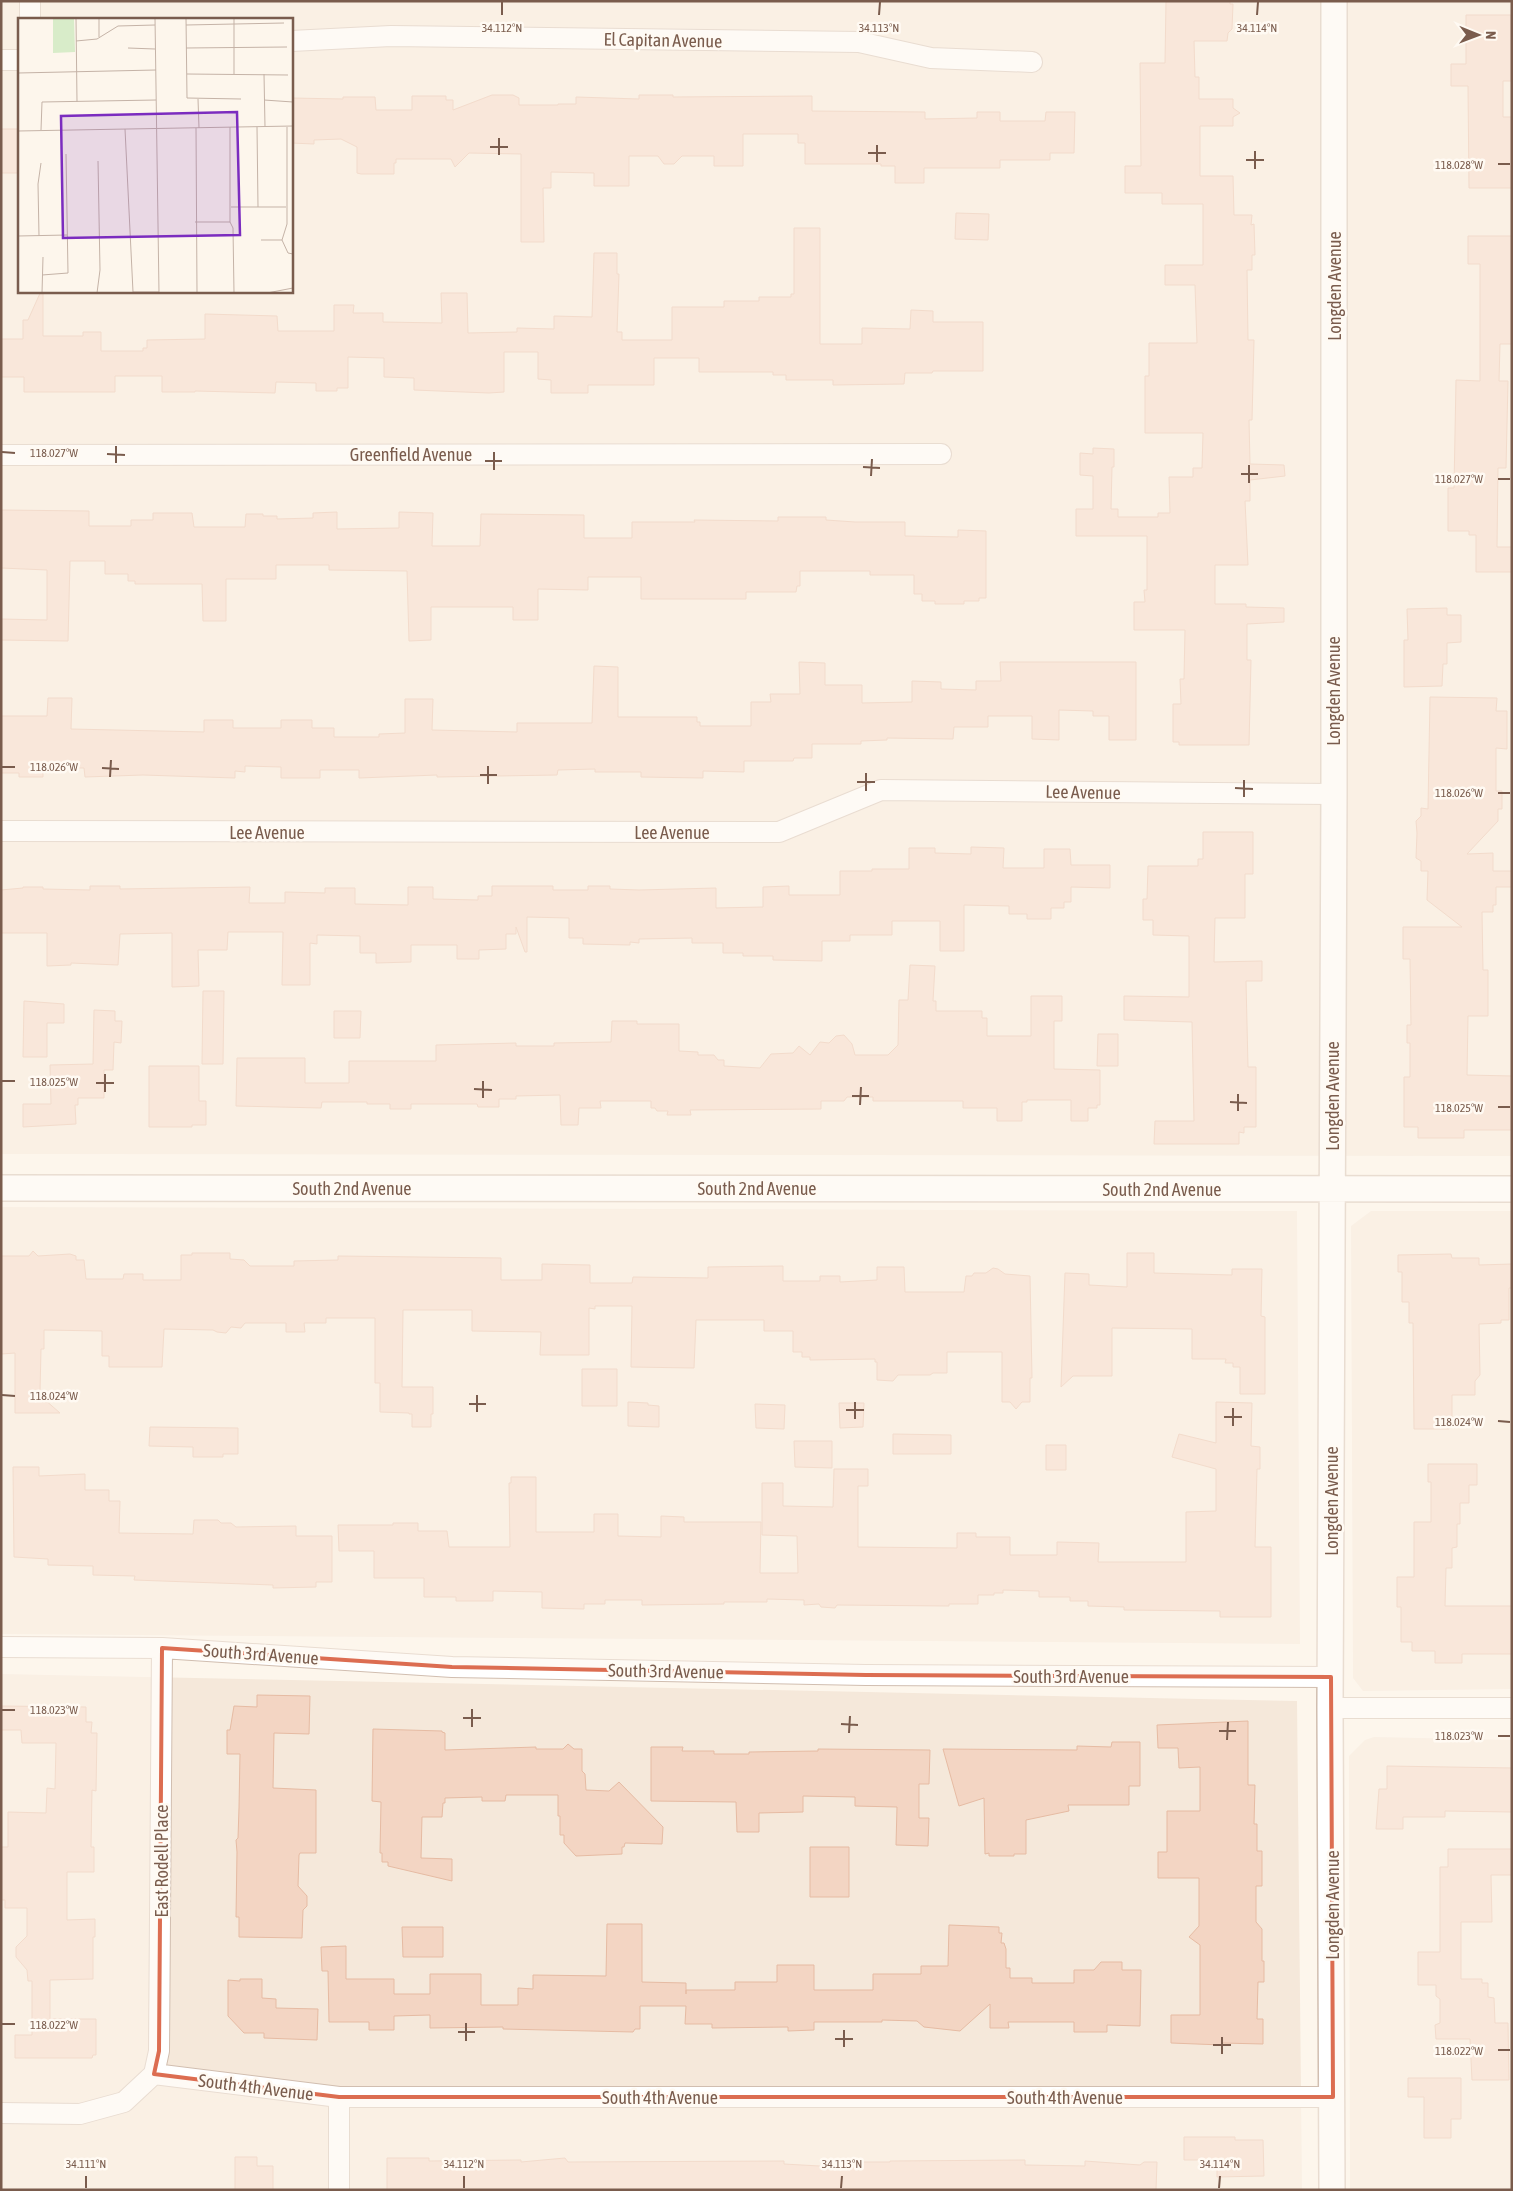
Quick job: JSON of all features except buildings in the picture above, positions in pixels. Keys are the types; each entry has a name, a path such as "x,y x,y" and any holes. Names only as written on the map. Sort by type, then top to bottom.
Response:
{"street":[{"path":"30,1 30,18"},
{"name":"Longden Avenue","path":"1332,2190 1330,1708 1334,794 1334,1"},
{"name":"El Capitan Avenue","path":"292,41 391,36 859,42 931,58 1032,62"},
{"path":"1,60 18,60"},
{"name":"Greenfield Avenue","path":"1,455 941,454"},
{"name":"Lee Avenue","path":"1,832 779,832 881,790 1334,794"},
{"name":"South 2nd Avenue","path":"1,1188 1512,1189"},
{"name":"South 3rd Avenue","path":"1,1647 162,1648 462,1667 866,1675 1331,1677"},
{"name":"East Rodell Place","path":"154,2074 159,2051 162,1648"},
{"path":"1330,1708 1512,1708"},
{"path":"1,2113 80,2114 124,2102 154,2074"},
{"name":"South 4th Avenue","path":"154,2074 339,2097 1333,2097"},
{"path":"339,2097 339,2190"}],"highlighted area":[{"path":"162,1648 452,1667 866,1675 1331,1677 1333,2097 339,2097 154,2074 159,2051"}],"shaded area":[{"path":"1,1 1512,1 1512,1156 1,1154"},
{"path":"1,1207 1297,1211 1300,1644 1,1634"},
{"path":"1371,1211 1512,1211 1512,1689 1363,1691 1353,1678 1351,1226"},
{"path":"1,1674 1297,1701 1302,2190 1,2190"},
{"path":"1374,1737 1512,1740 1512,2190 1350,2190 1349,1756 1365,1740"}]}
